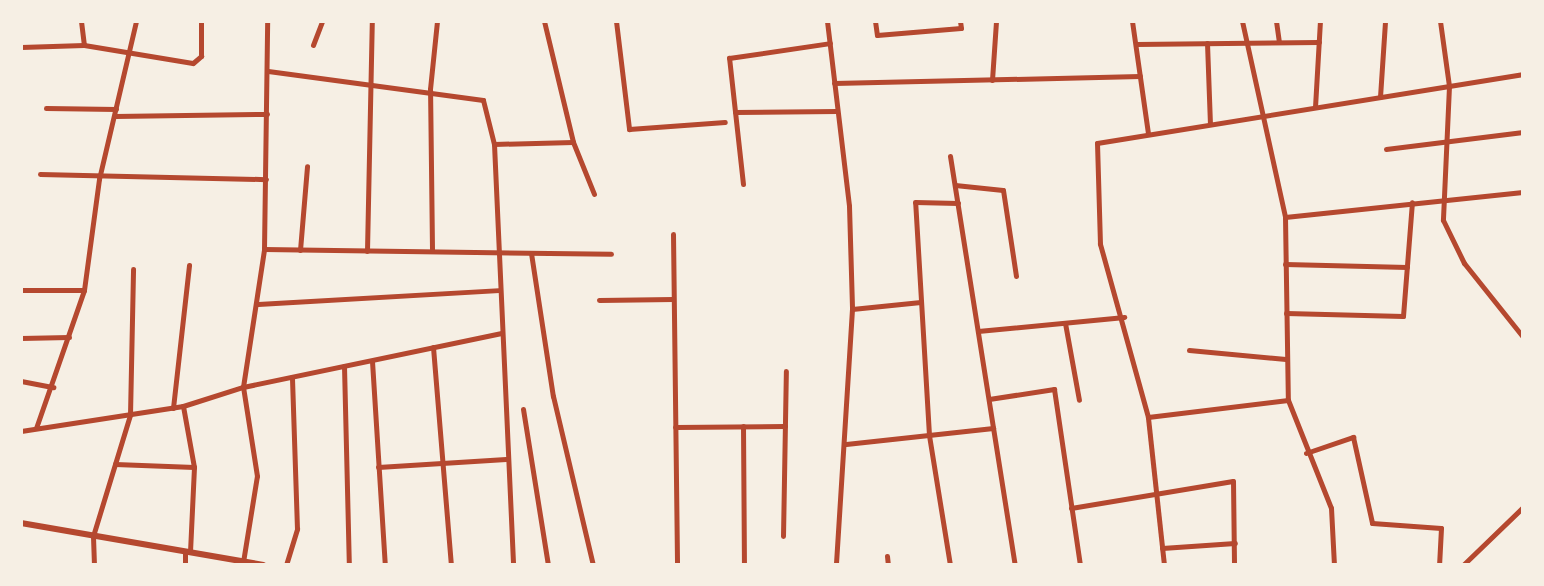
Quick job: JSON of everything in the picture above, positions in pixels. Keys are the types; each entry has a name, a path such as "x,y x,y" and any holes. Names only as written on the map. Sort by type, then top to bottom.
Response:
{"street":[{"path":"82,21 84,45"},
{"path":"36,428 53,387 84,290 99,179 136,21"},
{"path":"21,47 84,45 128,55 199,62 201,21"},
{"path":"239,562 257,476 243,387 258,304 264,249 267,21"},
{"path":"313,45 322,21"},
{"path":"367,251 368,81 372,21"},
{"path":"432,249 430,89 437,21"},
{"path":"544,21 573,142 594,194"},
{"path":"616,21 629,129 725,122"},
{"path":"827,21 849,206 852,309 846,444 836,565"},
{"path":"875,21 877,35 961,28 960,21"},
{"path":"992,79 996,21"},
{"path":"1132,21 1148,134"},
{"path":"1242,21 1285,217 1288,400 1331,508 1334,565"},
{"path":"1276,21 1279,42"},
{"path":"1315,107 1320,21"},
{"path":"1380,97 1385,21"},
{"path":"1440,21 1449,86 1443,220 1464,263 1523,337"},
{"path":"1136,44 1319,42"},
{"path":"743,184 729,58 830,43"},
{"path":"1207,43 1210,124"},
{"path":"268,71 430,89 483,100 494,144 506,459 513,565"},
{"path":"1164,565 1148,417 1124,317 1100,244 1097,143 1523,74"},
{"path":"834,83 1140,76"},
{"path":"46,108 115,113 267,114"},
{"path":"735,112 837,111"},
{"path":"1386,149 1523,132"},
{"path":"494,144 573,142"},
{"path":"950,156 1015,565"},
{"path":"300,250 307,166"},
{"path":"40,174 99,179 266,179"},
{"path":"955,185 1003,190 1016,276"},
{"path":"1285,217 1523,192"},
{"path":"950,565 929,435 915,202 958,203"},
{"path":"1286,313 1403,316 1412,202"},
{"path":"673,234 677,565"},
{"path":"264,249 367,251 497,248 531,253 611,254"},
{"path":"531,253 553,396 593,565"},
{"path":"1285,264 1407,267"},
{"path":"173,408 190,265"},
{"path":"94,565 93,536 130,415 133,269"},
{"path":"21,290 84,290"},
{"path":"258,304 499,290"},
{"path":"599,300 673,299"},
{"path":"852,309 921,302"},
{"path":"978,331 1124,317"},
{"path":"1065,323 1079,400"},
{"path":"21,431 183,406 243,387 501,333"},
{"path":"21,338 69,337"},
{"path":"433,347 446,464 451,565"},
{"path":"1189,350 1286,359"},
{"path":"372,361 385,565"},
{"path":"344,366 349,565"},
{"path":"783,536 786,370"},
{"path":"286,565 297,529 292,377"},
{"path":"21,381 53,387"},
{"path":"989,399 1054,389 1080,565"},
{"path":"1148,417 1288,400"},
{"path":"183,406 194,467 185,565"},
{"path":"523,409 548,565"},
{"path":"743,426 744,565"},
{"path":"675,427 785,426"},
{"path":"846,444 993,428"},
{"path":"1307,453 1353,437 1371,523 1441,528 1439,565"},
{"path":"378,467 506,459"},
{"path":"115,464 194,467"},
{"path":"1072,508 1233,481 1236,543 1234,565"},
{"path":"1463,565 1523,507"},
{"path":"21,523 263,565"},
{"path":"1162,548 1236,543"},
{"path":"887,556 888,565"}]}
